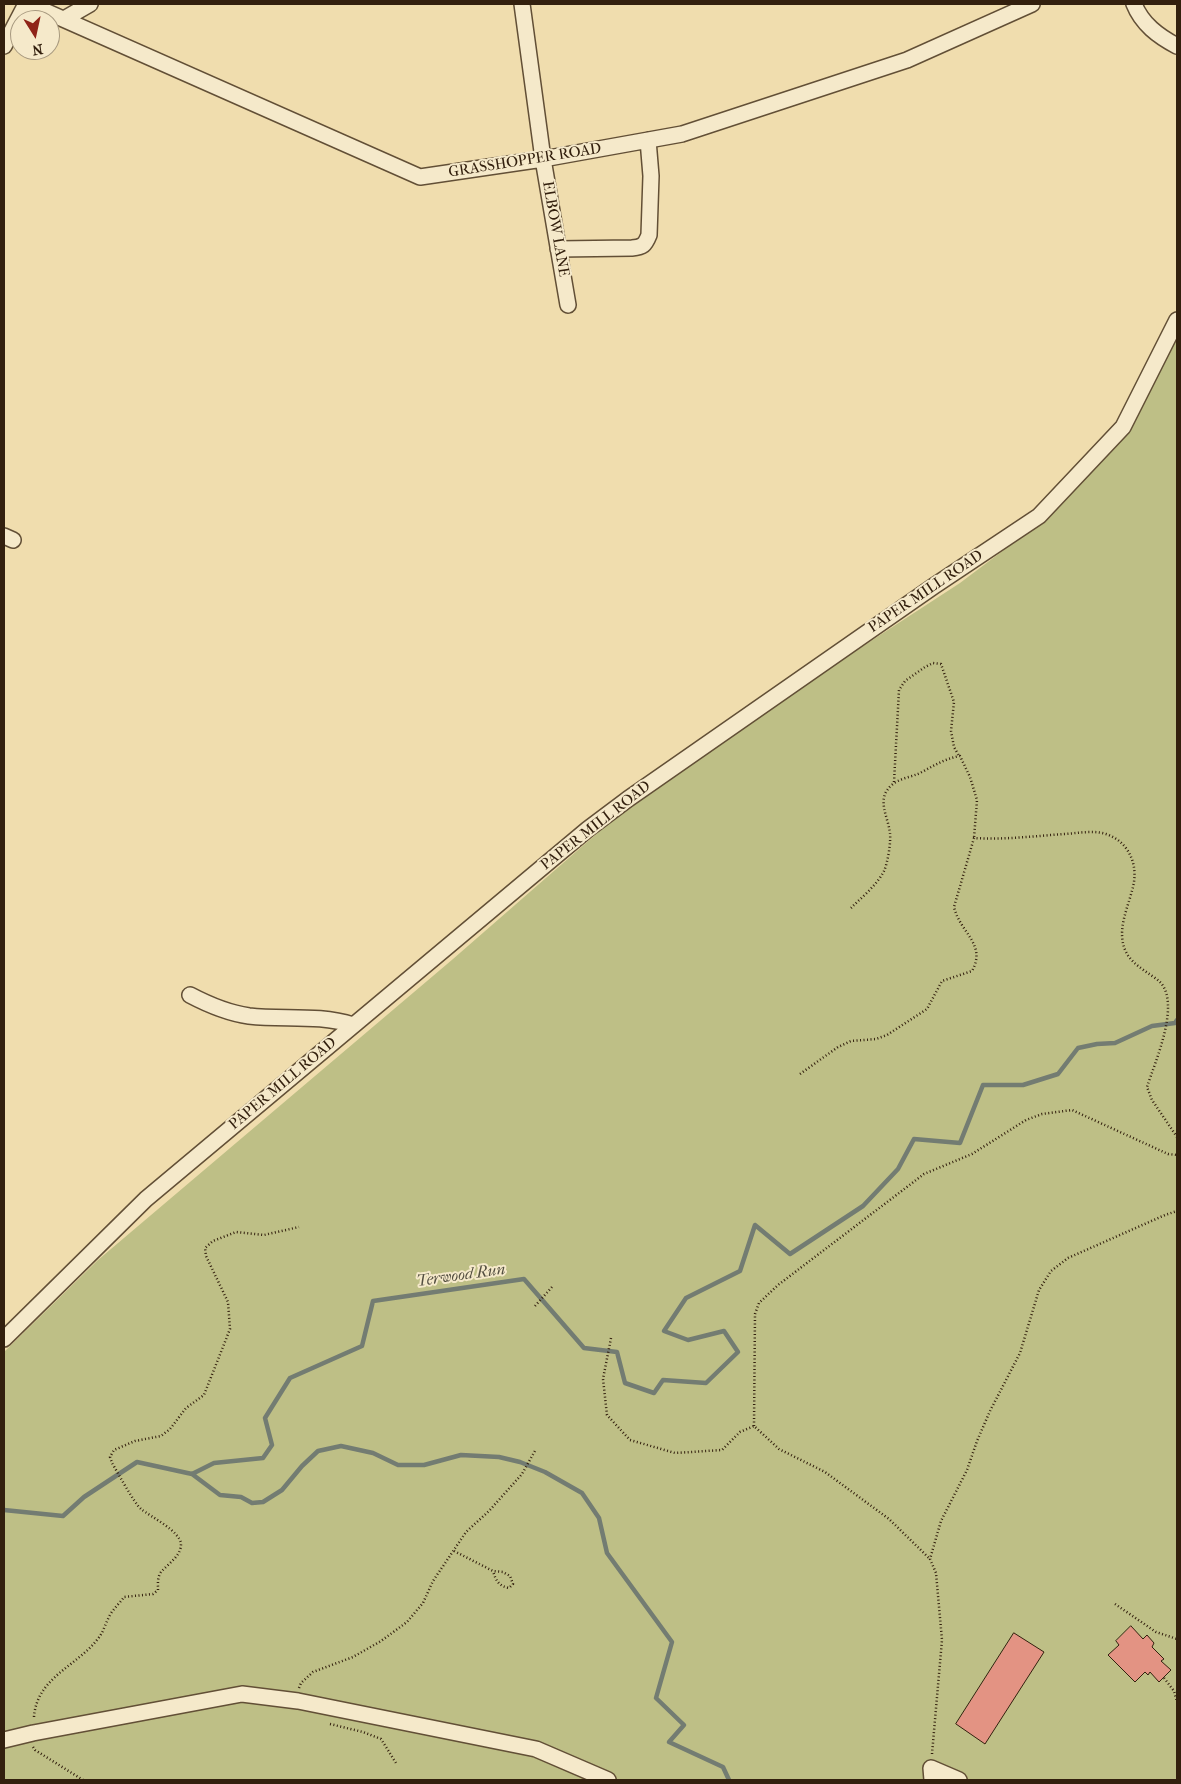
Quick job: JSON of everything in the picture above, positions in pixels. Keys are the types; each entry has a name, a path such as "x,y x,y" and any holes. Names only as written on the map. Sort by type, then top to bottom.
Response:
{"street":[{"name":"GRASSHOPPER ROAD","path":"28,4 420,177 543,159 682,134 907,60 1032,4"},
{"path":"4,46 28,4"},
{"path":"64,19 90,4"},
{"name":"ELBOW LANE","path":"522,4 543,159 568,305"},
{"path":"1134,4 1139,16 1152,30 1177,46"},
{"path":"558,249 632,248 642,247 646,243 649,235 651,184 648,140"},
{"name":"PAPER MILL ROAD","path":"4,1339 146,1199 527,880 628,799 934,586 1039,516 1123,427 1177,320"},
{"path":"190,995 238,1014 263,1017 322,1018 353,1025"},
{"path":"4,1740 242,1694 293,1700 536,1749 608,1780"},
{"path":"932,1774 959,1780"}],"path":[{"path":"800,1074 838,1047 851,1041 876,1039 887,1035 927,1010 942,981 972,970 977,962 977,951 956,916 954,907 974,838 977,800 970,777 954,747 951,731 954,702 941,664 933,663 905,681 899,690 894,782"},
{"path":"851,908 874,884 884,870 890,843 890,832 883,804 884,795 894,782 922,772 947,758 960,756"},
{"path":"974,838 995,839 1088,832 1117,838 1127,847 1133,863 1134,881 1123,921 1122,939 1126,953 1134,962 1162,984 1170,1001 1170,1013 1147,1087 1152,1100 1177,1137"},
{"path":"932,1774 942,1640 936,1573 930,1559 889,1519 825,1472 779,1449 754,1426 755,1314 758,1303 778,1285 924,1174 972,1154 1026,1120 1042,1114 1072,1110 1168,1154 1177,1155"},
{"path":"930,1559 941,1521 966,1470 990,1411 1020,1354 1039,1290 1051,1271 1068,1258 1177,1211"},
{"path":"83,1780 35,1750 30,1742 33,1733 34,1713 40,1695 49,1681 76,1661 100,1636 111,1614 124,1597 153,1594 158,1590 158,1578 161,1572 176,1557 181,1544 178,1534 138,1507 110,1457 114,1450 135,1441 161,1436 170,1429 186,1408 204,1395 230,1329 228,1302 206,1256 205,1248 213,1241 236,1232 264,1235 299,1227"},
{"path":"535,1306 552,1287"},
{"path":"611,1338 603,1379 607,1415 630,1440 675,1453 722,1450 740,1432 754,1426"},
{"path":"293,1700 301,1684 313,1672 353,1657 381,1641 407,1622 423,1603 433,1581 466,1532 489,1511 522,1474 536,1449"},
{"path":"454,1551 493,1571 503,1572 510,1576 513,1584 509,1588 502,1587 496,1581 493,1571"},
{"path":"1115,1604 1156,1632 1177,1639"},
{"path":"1164,1678 1174,1690 1177,1702"},
{"path":"323,1722 363,1732 381,1739 396,1764"}],"green space":[{"path":"1177,334 1177,1780 4,1780 4,1352 98,1260 453,959 609,823 748,721 960,583 1045,519 1131,429"}],"building":[{"path":"1131,1626 1143,1639 1147,1635 1154,1643 1152,1647 1164,1659 1161,1661 1171,1670 1159,1682 1150,1672 1148,1675 1145,1672 1135,1682 1108,1655 1119,1645 1116,1641"},
{"path":"1014,1633 1044,1652 985,1744 956,1724"}],"waterway":[{"name":"Terwood Run","path":"4,1510 63,1516 84,1497 137,1462 192,1474 214,1463 263,1458 272,1445 265,1418 290,1378 362,1346 373,1301 524,1279 584,1348 617,1352 625,1383 654,1393 663,1380 706,1383 738,1352 724,1331 688,1340 664,1331 686,1298 740,1271 755,1225 790,1254 863,1206 898,1169 914,1139 960,1143 983,1085 1023,1085 1058,1074 1078,1048 1115,1043 1152,1026 1175,1023 1177,1020"},
{"path":"192,1474 220,1495 241,1497 252,1503 263,1502 282,1490 302,1466 318,1451 341,1446 373,1453 398,1465 424,1465 461,1455 499,1457 520,1462 545,1472 582,1493 599,1518 607,1553 672,1642 656,1698 684,1725 669,1742 723,1767 729,1780"}]}
